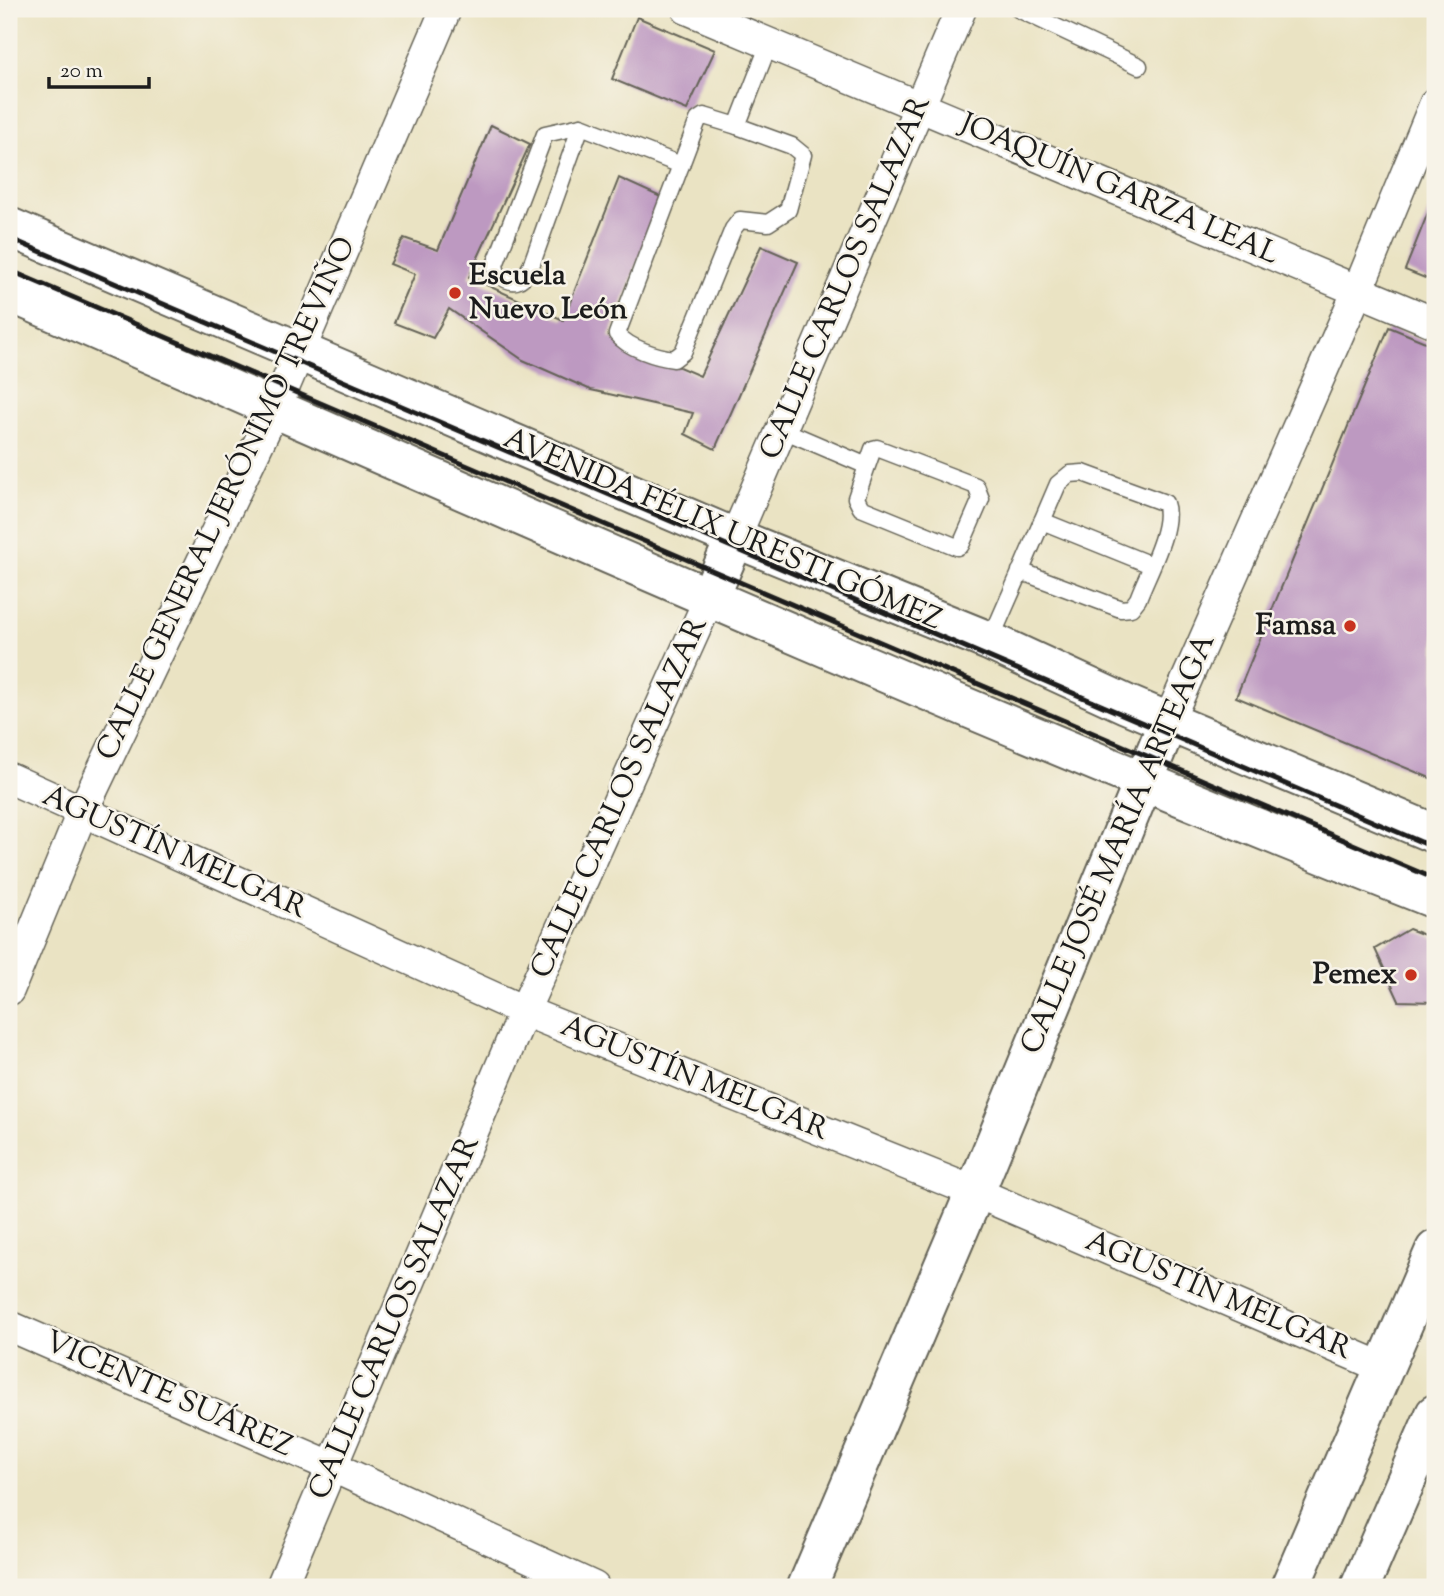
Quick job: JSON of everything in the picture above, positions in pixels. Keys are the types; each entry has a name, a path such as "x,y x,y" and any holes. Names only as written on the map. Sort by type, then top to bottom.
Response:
{"main road":[{"name":"AVENIDA FÉLIX URESTI GÓMEZ","path":"9,226 734,538 989,641 1168,722 1435,834"},
{"path":"9,292 709,600 1142,783 1435,899"},
{"name":"CALLE CARLOS SALAZAR","path":"709,600 734,538"},
{"name":"CALLE JOSÉ MARÍA ARTEAGA","path":"807,1587 975,1192 1168,722"},
{"path":"1290,1587 1435,1250"},
{"path":"1360,1587 1435,1414"}],"street":[{"name":"CALLE GENERAL JERÓNIMO TREVIÑO","path":"9,990 83,810 275,409 446,9"},
{"name":"JOAQUÍN GARZA LEAL","path":"687,9 1435,323"},
{"name":"CALLE CARLOS SALAZAR","path":"734,538 961,9"},
{"name":"CALLE JOSÉ MARÍA ARTEAGA","path":"1168,722 1358,289 1435,103"},
{"name":"CALLE CARLOS SALAZAR","path":"281,1587 524,1011 709,600"},
{"name":"AGUSTÍN MELGAR","path":"9,778 524,1011 975,1192 1384,1368"},
{"name":"VICENTE SUÁREZ","path":"9,1326 333,1467 594,1587"}],"lane":[{"path":"1018,9 1139,66"},
{"path":"737,126 769,44"},
{"path":"704,116 737,126 792,146 803,155 788,210 779,219 768,223 740,220 733,229 683,352 674,359 663,358 622,341 618,334 698,120 704,116"},
{"path":"581,126 531,266 524,278 507,282 497,274 495,265 540,142 552,131 581,126 681,165"},
{"path":"782,430 867,466"},
{"path":"877,448 976,486 981,499 961,545 957,547 861,508 856,498 867,466 873,449 877,448"},
{"path":"989,641 1058,484 1070,474 1083,473 1165,503 1168,511 1166,525 1138,598 1131,608 1121,609 1020,571"},
{"path":"1042,521 1151,565"}],"building":[{"path":"637,17 715,50 687,110 612,79"},
{"name":"Escuela Nuevo León","path":"491,125 530,144 469,277 563,320 619,178 663,198 609,337 700,376 761,246 798,262 715,449 685,434 693,413 591,390 523,360 449,309 433,338 394,323 415,274 390,264 404,238 438,250"},
{"path":"1435,195 1435,282 1405,270"},
{"name":"Famsa","path":"1389,327 1435,346 1435,780 1236,697"},
{"name":"Pemex","path":"1409,929 1435,939 1435,1002 1399,1001 1375,949"}],"railway":[{"path":"9,238 1435,848"},
{"path":"9,270 1435,879"}],"place":[{"name":"Escuela Nuevo León","path":"455,293"},
{"name":"Famsa","path":"1350,626"},
{"name":"Pemex","path":"1411,975"}]}
